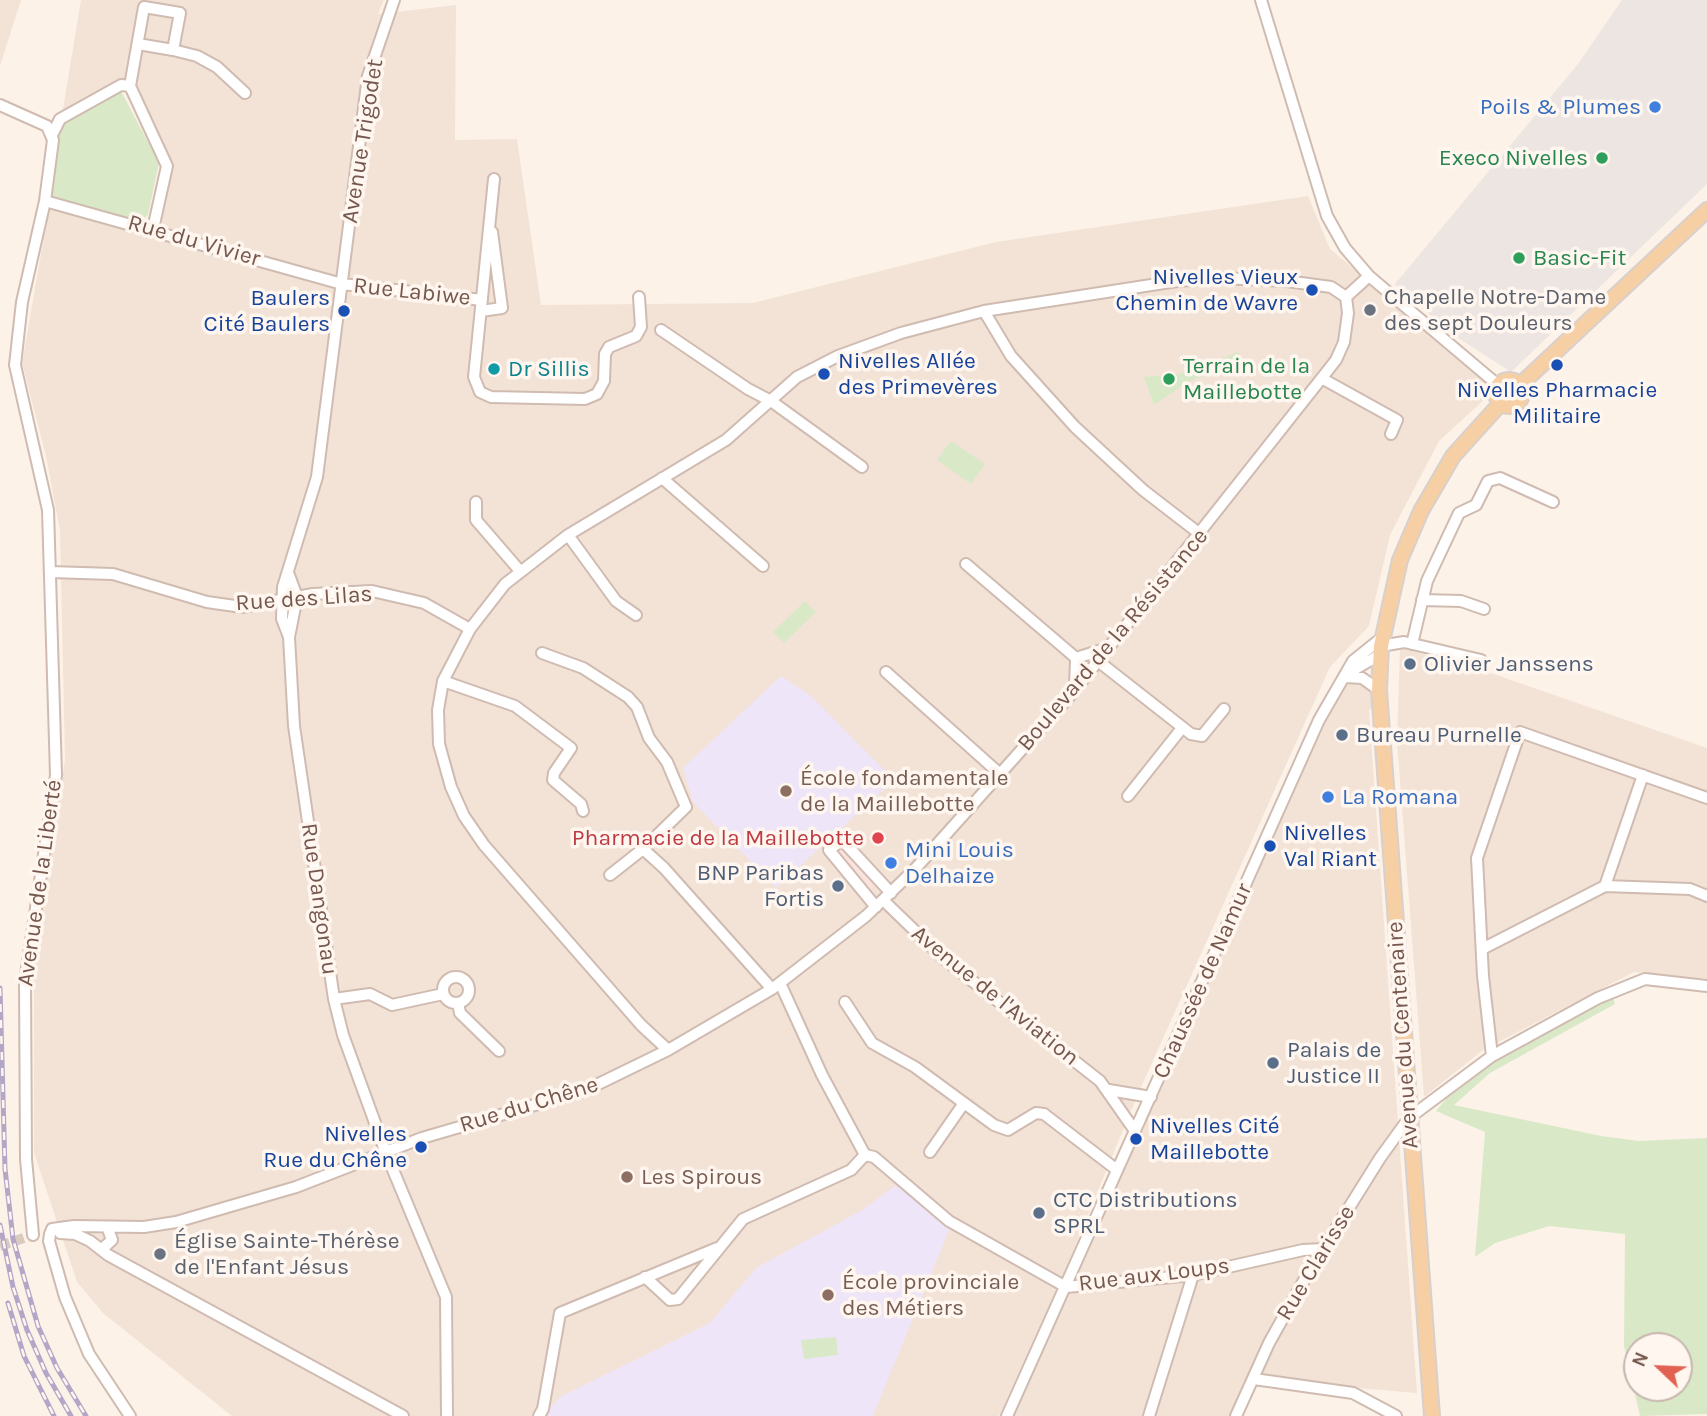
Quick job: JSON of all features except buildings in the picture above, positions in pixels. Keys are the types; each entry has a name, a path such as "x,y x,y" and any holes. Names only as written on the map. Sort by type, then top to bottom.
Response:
{"main road":[{"path":"1520,385 1707,210"},
{"path":"1509,380 1520,385 1522,397 1514,405 1501,403 1497,398 1499,386 1509,380"},
{"name":"Avenue du Centenaire","path":"1432,1416 1379,690 1382,646 1400,561 1421,511 1453,456 1501,403"}],"street":[{"name":"Avenue Trigodet","path":"281,599 317,477 369,76 394,0"},
{"path":"1261,0 1327,216 1345,248 1369,276 1499,386"},
{"path":"153,229 167,166 130,86 144,6 180,13 173,50"},
{"path":"138,44 197,56 217,67 245,93"},
{"path":"52,135 60,119 121,85 130,86"},
{"path":"0,105 47,126 52,135"},
{"name":"Avenue de la Liberté","path":"33,1235 26,1159 25,981 56,775 48,510 15,365 22,302 45,201 52,135"},
{"path":"494,179 474,377 480,392 491,397 585,399 601,389 605,354 609,347 636,336 641,327 639,298"},
{"name":"Rue du Vivier","path":"45,201 153,229 342,284"},
{"path":"481,305 502,308 494,235 489,230"},
{"path":"668,1050 641,1025 493,855 464,816 450,788 439,744 438,710 443,681 470,629 490,602 520,570 568,535 726,440 797,377 838,356 901,333 984,311 1146,284 1221,278 1331,287 1346,297 1369,276"},
{"name":"Rue Labiwe","path":"342,284 481,305"},
{"name":"Boulevard de la Résistance","path":"668,1050 776,986 883,900 1000,774 1075,690 1323,379 1344,342 1348,313 1346,297"},
{"path":"984,311 1012,356 1075,427 1135,483 1200,534"},
{"path":"661,330 748,389 771,401 862,467"},
{"path":"1323,379 1397,420 1391,434"},
{"path":"662,478 763,566"},
{"path":"1412,644 1427,581 1458,513 1476,505 1488,481 1500,478 1553,502"},
{"path":"476,502 476,520 520,570"},
{"path":"568,535 616,601 636,615"},
{"path":"967,564 1076,658"},
{"name":"Rue des Lilas","path":"50,572 113,574 207,602 242,607 281,599 362,590 401,596 441,611 470,629"},
{"path":"289,575 297,597"},
{"name":"Rue Dangonau","path":"297,597 289,637 294,726 334,999 343,1035 386,1153 446,1297 447,1416"},
{"name":"Rue Dangonau","path":"281,599 282,619 289,637"},
{"path":"1422,600 1461,601 1484,609"},
{"path":"1382,646 1404,642 1481,660"},
{"name":"Chaussée de Namur","path":"1007,1416 1317,724 1353,661 1382,646"},
{"name":"Chaussée de Namur","path":"1343,677 1382,646"},
{"path":"1076,658 1108,648"},
{"path":"541,653 583,668 628,697 637,707 649,738 667,762 686,807 643,849 610,875"},
{"path":"1075,690 1076,658"},
{"path":"1098,661 1182,728 1202,736 1224,709"},
{"path":"886,672 1000,774"},
{"path":"1343,677 1362,678 1379,690"},
{"path":"443,681 516,706 571,748 554,773 553,780 581,804 583,811"},
{"path":"1128,796 1182,728"},
{"path":"1492,1056 1477,858 1520,732 1707,798"},
{"path":"1605,886 1643,775"},
{"path":"842,840 883,900 829,850 842,840"},
{"path":"643,849 664,867 776,986 865,1155 885,1166 941,1216 1066,1287"},
{"path":"1482,949 1605,886 1690,889 1707,896"},
{"name":"Avenue de l'Aviation","path":"883,900 943,958 1109,1090 1135,1131"},
{"path":"449,979 463,980 469,987 468,996 458,1003 449,1001 443,995 442,986 449,979"},
{"name":"Rue Clarisse","path":"1236,1416 1286,1312 1385,1150 1409,1118 1492,1056 1559,1018 1635,982 1652,980 1707,986"},
{"path":"334,999 370,995 392,1005 443,995"},
{"path":"845,1002 872,1043 915,1067 1002,1130 1016,1127 1036,1114 1044,1114 1117,1170"},
{"path":"458,1003 460,1013 499,1051"},
{"name":"Rue du Chêne","path":"108,1229 176,1222 296,1186 452,1128 597,1086 668,1050"},
{"name":"Avenue de l'Aviation","path":"1109,1090 1152,1097"},
{"path":"930,1152 964,1103"},
{"path":"645,1277 670,1300 678,1299 743,1219 851,1170 865,1155"},
{"path":"33,1235 39,1226 108,1229 112,1240 102,1249"},
{"path":"74,1226 52,1229 49,1241 65,1297 89,1354 130,1416"},
{"path":"90,1241 95,1229"},
{"path":"33,1235 68,1233 90,1241 108,1255 402,1416"},
{"path":"539,1416 543,1409 560,1312 719,1247"},
{"name":"Rue aux Loups","path":"1066,1287 1192,1275 1303,1250 1324,1249"},
{"path":"1149,1416 1192,1275"},
{"path":"1254,1379 1353,1392 1396,1416"}],"shaded area":[{"path":"0,0 21,0 0,66"},
{"path":"81,0 384,0 378,14 456,5 455,140 517,139 541,305 753,303 996,242 1308,196 1330,249 1497,388 1439,441 1390,535 1369,626 1330,667 1138,1094 1066,1268 999,1416 232,1416 103,1313 77,1282 34,1153 34,954 65,760 60,531 46,456 22,363 50,202 149,228 165,163 126,83 62,115"},
{"path":"1622,0 1707,0 1707,184 1511,372 1452,334 1395,284 1578,64"},
{"path":"1400,648 1485,671 1707,748 1707,979 1634,972 1483,1050 1424,1097 1397,741"},
{"name":"École fondamentale de la Maillebotte","path":"781,676 810,695 894,780 776,888 693,802 683,768"},
{"path":"1351,681 1369,687 1371,692 1372,707 1369,710 1417,1393 1249,1379 1230,1416 1011,1416 1323,725 1336,698"},
{"path":"842,846 876,884 869,890 836,851"},
{"name":"École provinciale des Métiers","path":"899,1183 950,1228 873,1416 543,1416 560,1397 710,1323 756,1268 862,1210"}],"green space":[{"path":"120,89 159,163 148,215 140,222 51,196 49,189 58,134 65,118"},
{"name":"Terrain de la Maillebotte","path":"1238,352 1242,361 1188,382 1154,405 1144,377 1186,373"},
{"path":"951,441 985,464 971,484 937,460"},
{"path":"805,601 816,612 784,643 773,632"},
{"path":"1613,997 1615,1004 1490,1073 1454,1105 1601,1136 1639,1141 1707,1138 1707,1414 1640,1416 1637,1402 1693,1402 1693,1332 1624,1332 1625,1234 1549,1226 1495,1243 1475,1257 1485,1132 1436,1111 1446,1099 1499,1058"},
{"path":"836,1337 838,1355 804,1359 801,1340"}],"tunnel":[{"path":"0,1246 33,1235"}],"railway":[{"path":"0,988 5,1169 13,1239 38,1326 57,1368 86,1416"},
{"path":"0,1225 13,1287 27,1330 46,1373 71,1416"},
{"path":"8,1303 24,1356 54,1416"}],"place":[{"name":"Poils & Plumes","path":"1655,107"},
{"name":"Execo Nivelles","path":"1602,158"},
{"name":"Basic-Fit","path":"1519,258"},
{"name":"Nivelles Vieux Chemin de Wavre","path":"1312,290"},
{"name":"Chapelle Notre-Dame des sept Douleurs","path":"1370,310"},
{"name":"Baulers Cité Baulers","path":"344,311"},
{"name":"Nivelles Pharmacie Militaire","path":"1557,365"},
{"name":"Dr Sillis","path":"494,369"},
{"name":"Nivelles Allée des Primevères","path":"824,374"},
{"name":"Terrain de la Maillebotte","path":"1169,379"},
{"name":"Olivier Janssens","path":"1410,664"},
{"name":"Bureau Purnelle","path":"1342,735"},
{"name":"École fondamentale de la Maillebotte","path":"786,791"},
{"name":"La Romana","path":"1328,797"},
{"name":"Pharmacie de la Maillebotte","path":"878,838"},
{"name":"Nivelles Val Riant","path":"1270,846"},
{"name":"Mini Louis Delhaize","path":"891,863"},
{"name":"BNP Paribas Fortis","path":"838,886"},
{"name":"Palais de Justice II","path":"1273,1063"},
{"name":"Nivelles Cité Maillebotte","path":"1136,1139"},
{"name":"Nivelles Rue du Chêne","path":"421,1147"},
{"name":"Les Spirous","path":"627,1177"},
{"name":"CTC Distributions SPRL","path":"1039,1213"},
{"name":"Église Sainte-Thérèse de l'Enfant Jésus","path":"160,1254"},
{"name":"École provinciale des Métiers","path":"828,1295"}]}
